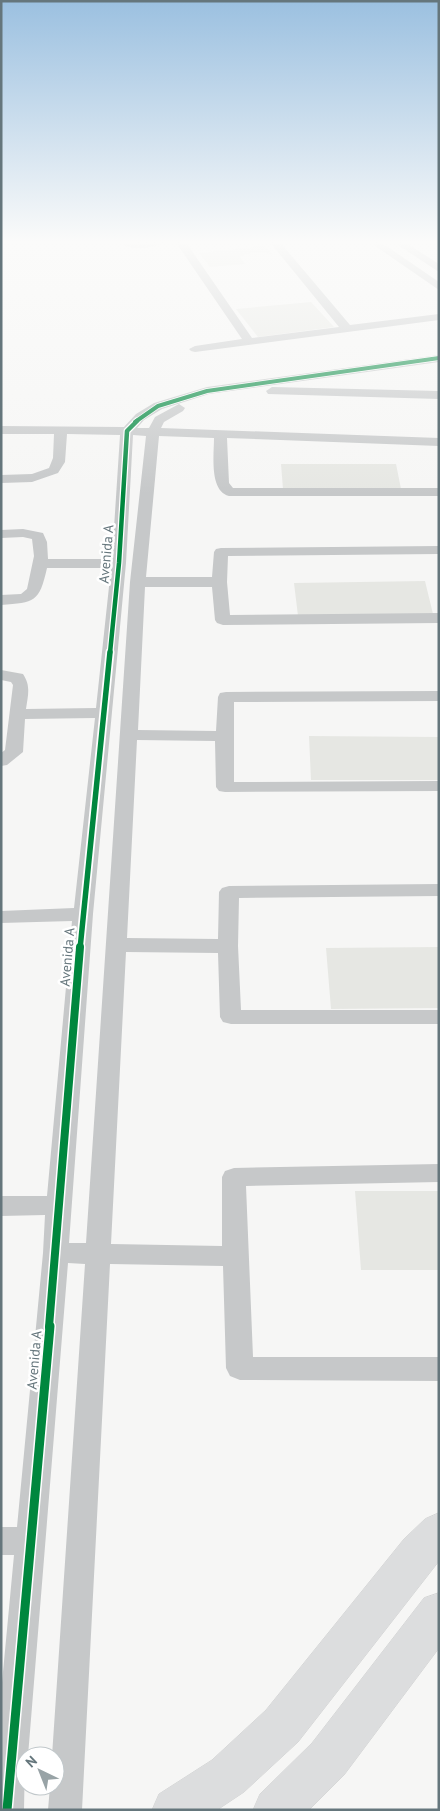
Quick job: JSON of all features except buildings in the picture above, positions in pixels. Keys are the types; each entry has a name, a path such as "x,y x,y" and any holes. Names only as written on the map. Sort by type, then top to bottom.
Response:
{"street":[{"path":"239,326 250,342"},
{"path":"345,326 348,329"},
{"path":"195,348 374,326"},
{"path":"127,431 140,417 158,406 207,391 439,358"},
{"path":"65,1810 138,582 153,432 158,420 174,410 212,399 439,367"},
{"path":"268,391 439,395"},
{"path":"1,430 127,431 439,442"},
{"path":"1,479 50,474 57,466 61,430"},
{"name":"Avenida A","path":"7,1810 56,1253 58,1205 83,914 119,563 127,431"},
{"path":"220,435 222,483 229,492 439,492"},
{"path":"1,534 23,533 38,536 40,541 40,564 34,590 25,598 1,600"},
{"path":"439,550 221,552 219,582 223,620 439,618"},
{"path":"40,564 119,563"},
{"path":"138,582 219,582"},
{"path":"1,675 17,678 22,685 17,714 14,752 1,762"},
{"path":"439,696 226,697 224,736 225,787 439,786"},
{"path":"17,714 102,718 129,729 224,736"},
{"path":"439,890 229,892 228,946 231,1017 439,1017"},
{"path":"1,917 83,914"},
{"path":"117,945 228,946"},
{"path":"439,1173 234,1177 240,1368 439,1369"},
{"path":"1,1206 58,1205"},
{"path":"56,1253 235,1256"},
{"path":"176,1810 228,1776 282,1726 419,1553 439,1532"},
{"path":"1,1541 30,1541"},
{"path":"276,1810 328,1759 439,1613"}],"shaded area":[{"path":"249,326 334,327 258,337"},
{"path":"281,464 396,464 401,489 283,489"},
{"path":"425,581 433,614 298,616 294,583"},
{"path":"309,736 439,737 439,780 311,780"},
{"path":"439,947 439,1008 331,1009 326,948"},
{"path":"355,1191 439,1191 439,1270 361,1270"}],"cycle path":[{"path":"7,1810 56,1253 58,1205 83,914 119,563 127,431 140,417 158,406 207,391 439,358"}]}
